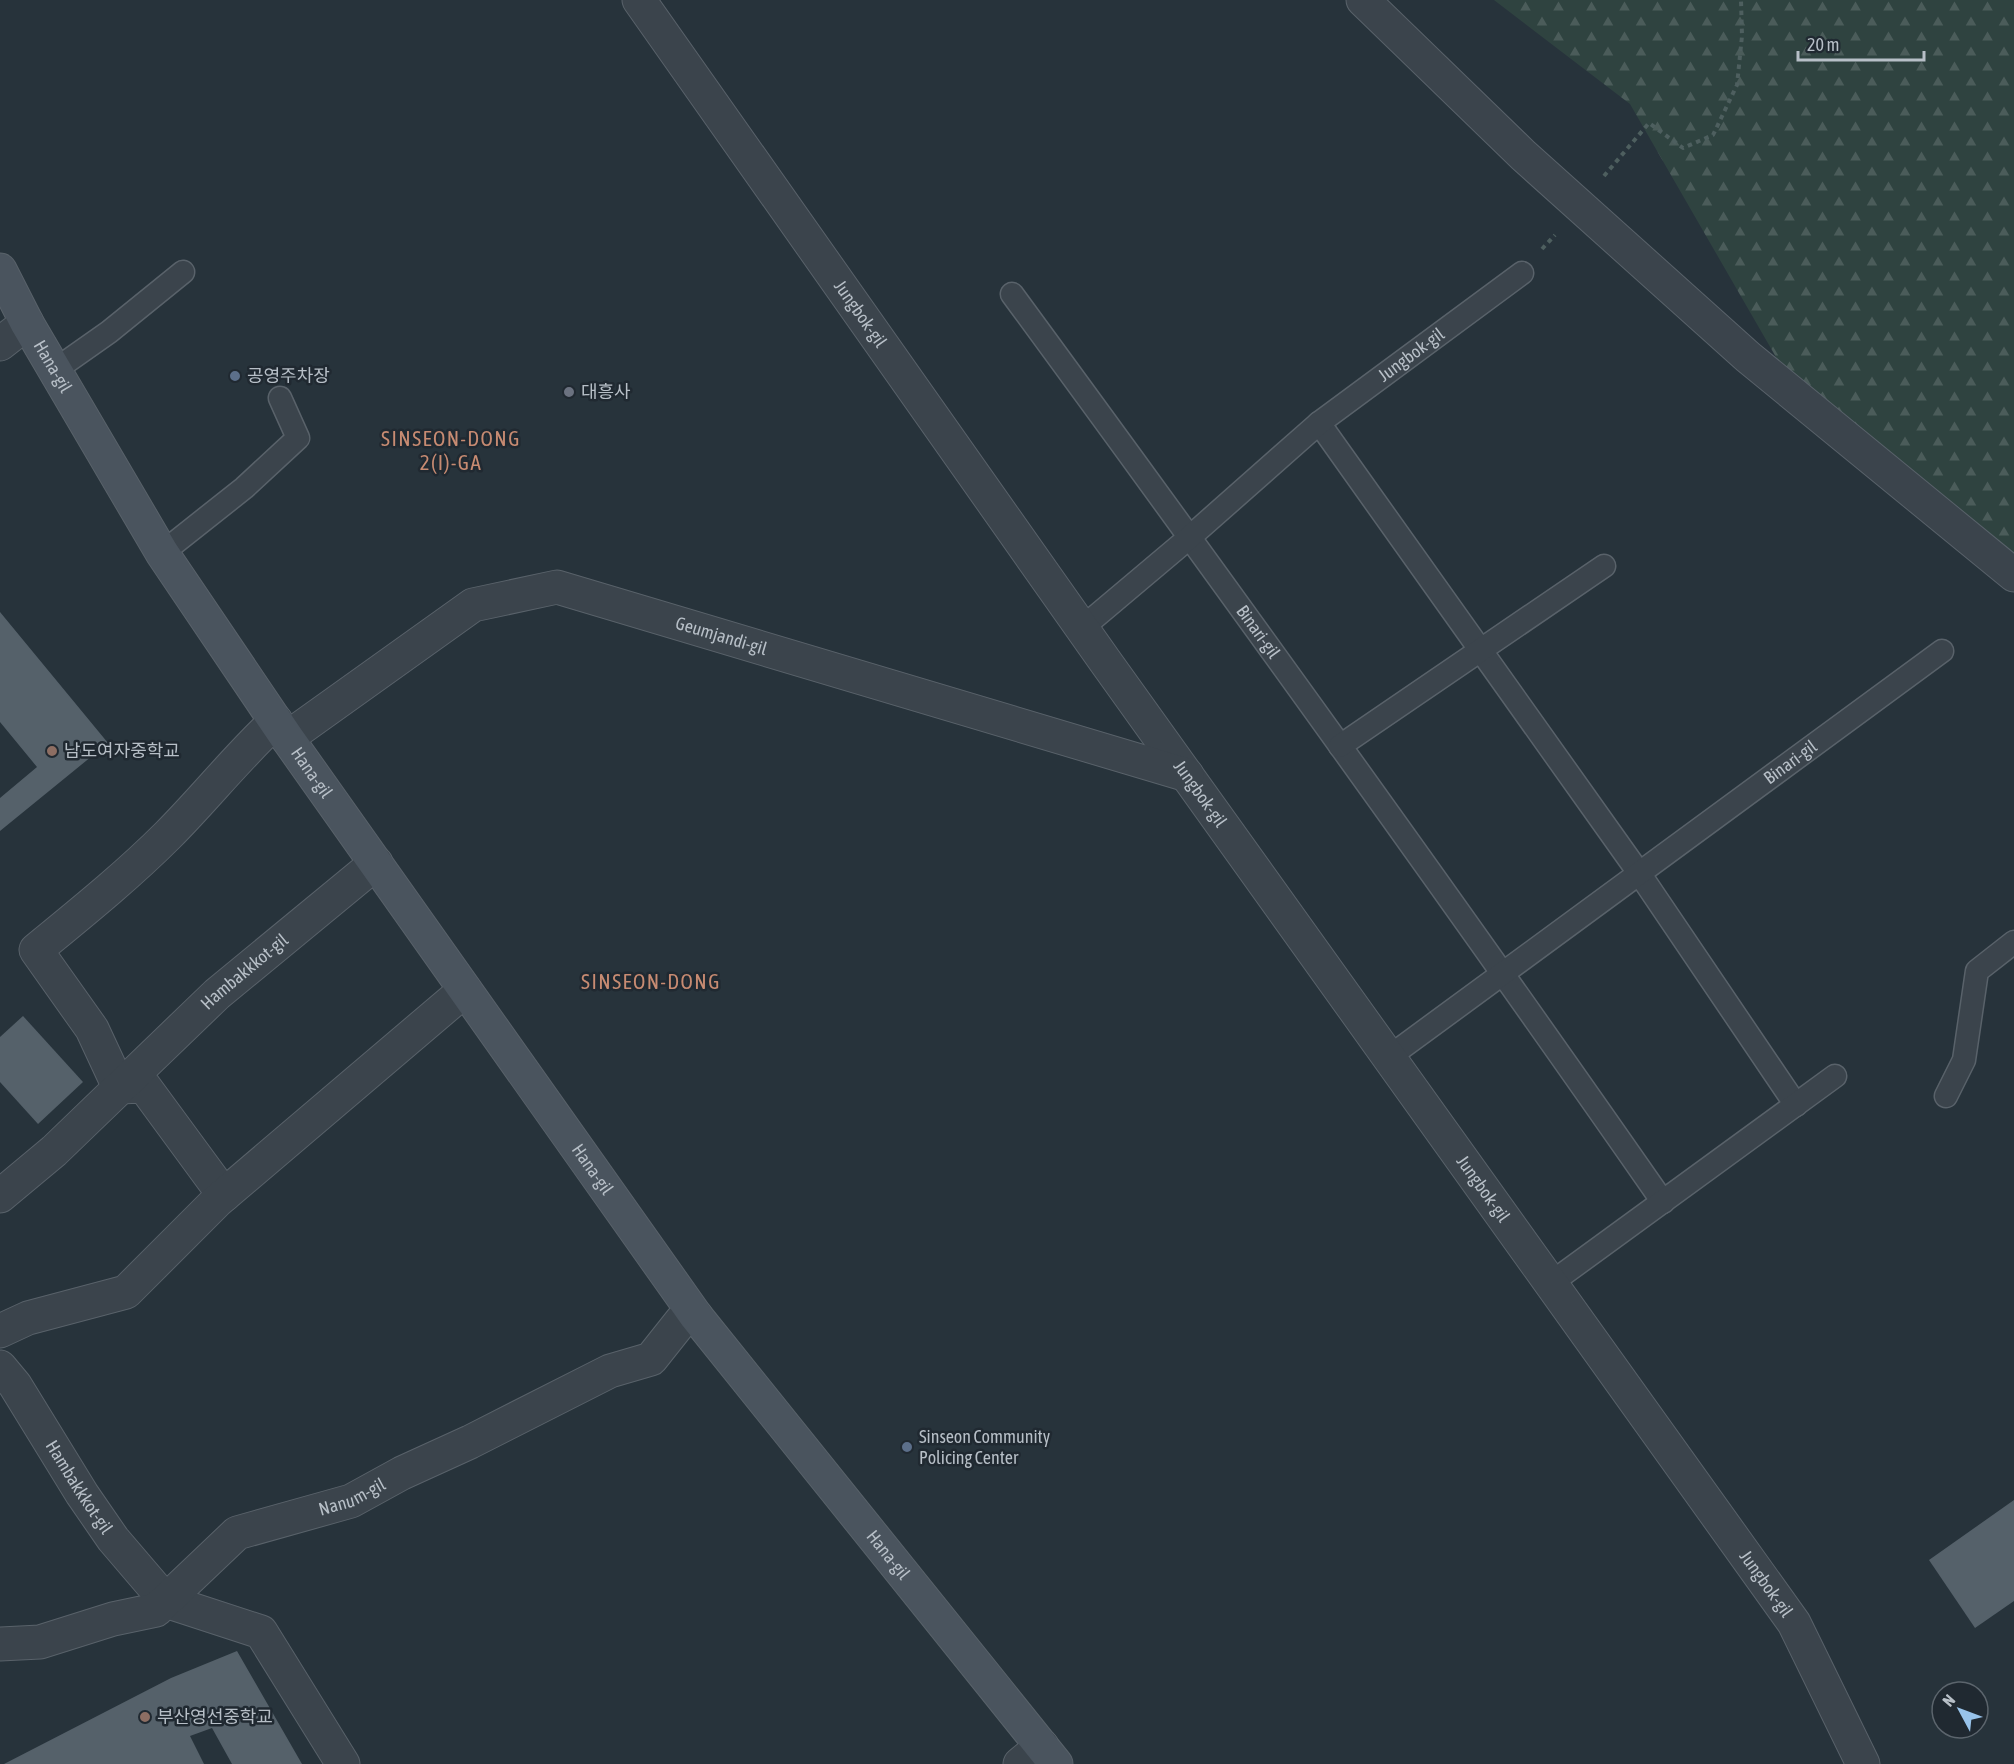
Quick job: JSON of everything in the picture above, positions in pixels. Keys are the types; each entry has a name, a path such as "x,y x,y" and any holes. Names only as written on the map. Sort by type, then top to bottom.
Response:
{"main road":[{"name":"Hana-gil","path":"0,270 27,323 162,553 282,730 696,1316 1039,1758"}],"street":[{"name":"Jungbok-gil","path":"639,0 1082,628 1794,1623 1863,1764"},
{"path":"1363,0 1523,155 1748,357 2014,574"},
{"path":"0,344 27,323"},
{"name":"Geumjandi-gil","path":"119,1087 92,1029 36,950 106,892 167,836 236,760 473,605 557,587 1187,775"},
{"name":"Hambakkkot-gil","path":"0,1196 54,1151 217,994 376,863"},
{"path":"0,1331 28,1318 126,1292 224,1195 465,990"},
{"path":"119,1087 144,1086 224,1195"},
{"name":"Nanum-gil","path":"0,1644 40,1642 113,1619 156,1610 237,1533 351,1502 402,1473 470,1442 610,1371 651,1359 682,1320 696,1316"},
{"name":"Hambakkkot-gil","path":"0,1366 15,1385 82,1494 113,1539 166,1601"},
{"path":"166,1601 261,1632 343,1764"}],"lane":[{"path":"55,370 109,332 183,272"},
{"name":"Jungbok-gil","path":"1082,628 1190,537 1319,423 1522,273"},
{"name":"Binari-gil","path":"1012,294 1190,537 1503,973 1663,1202"},
{"path":"162,553 244,488 298,438 280,398"},
{"path":"1319,423 1639,873 1796,1105"},
{"path":"1340,746 1604,567"},
{"name":"Binari-gil","path":"1389,1057 1942,651"},
{"path":"1946,1096 1964,1060 1977,971 2014,942"},
{"path":"1551,1283 1835,1076"}],"path":[{"path":"1522,273 1649,123 1683,148 1713,135 1737,85 1742,36 1741,0"}],"green space":[{"path":"1494,0 2014,0 2014,562 1803,404 1630,104"}],"building":[{"name":"남도여자중학교","path":"0,612 108,743 0,831 0,798 37,767 0,722"},
{"path":"23,1016 83,1082 38,1124 0,1082 0,1037"},
{"path":"2014,1500 2014,1601 1975,1628 1929,1560"},
{"path":"237,1651 302,1764 232,1764 212,1728 190,1736 204,1764 4,1764 171,1678"}],"place":[{"name":"공영주차장","path":"235,376"},
{"name":"대흥사","path":"569,392"},
{"name":"남도여자중학교","path":"52,751"},
{"name":"Sinseon Community Policing Center","path":"907,1447"},
{"name":"부산영선중학교","path":"145,1717"}],"district":[{"name":"SINSEON-DONG 2(I)-GA","path":"451,451"},
{"name":"SINSEON-DONG","path":"651,982"}]}
